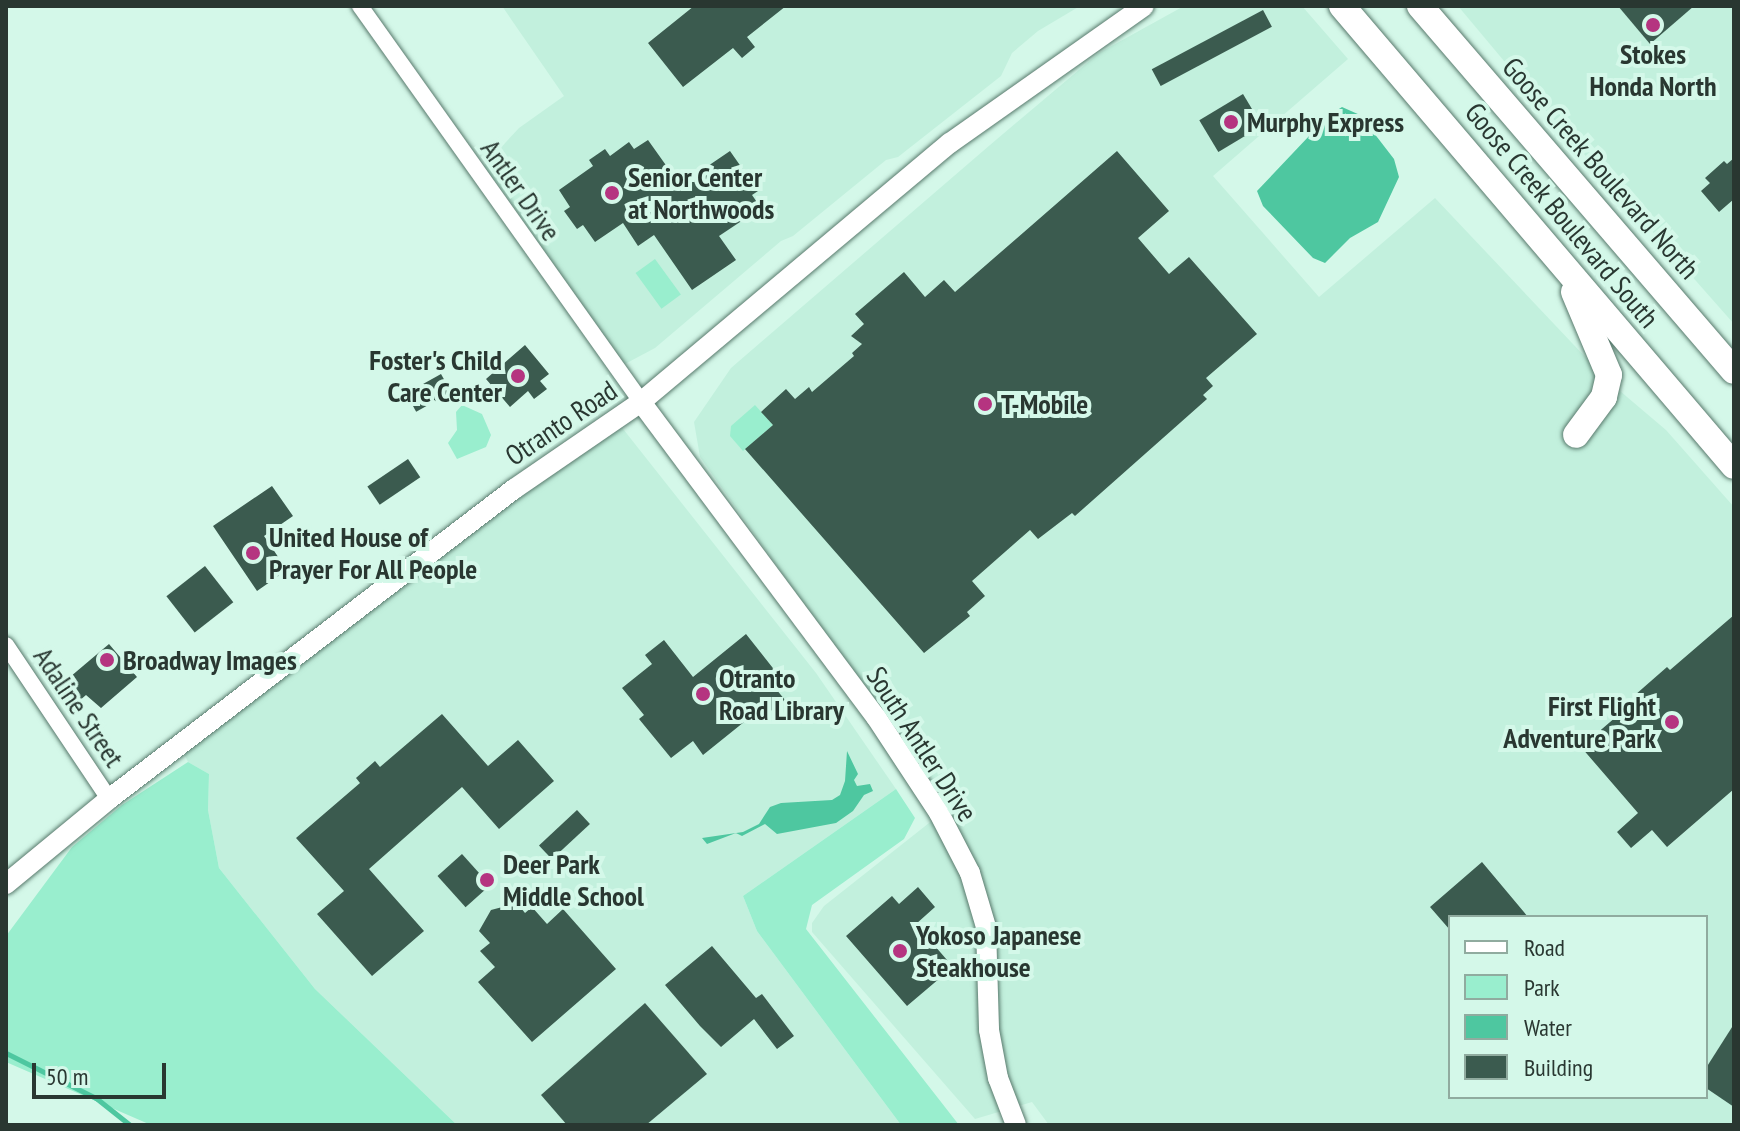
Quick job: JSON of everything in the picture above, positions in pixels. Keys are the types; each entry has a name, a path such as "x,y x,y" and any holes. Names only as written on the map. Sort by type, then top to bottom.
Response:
{"highway":[{"name":"Goose Creek Boulevard South","path":"1342,6 1734,466"},
{"name":"Goose Creek Boulevard North","path":"1420,6 1734,371"},
{"path":"1561,263 1609,375 1604,397 1576,435"}],"street":[{"name":"Antler Drive","path":"360,6 641,402"},
{"name":"Otranto Road","path":"6,884 109,799 514,489 641,402 950,143 1144,6"},
{"name":"South Antler Drive","path":"641,402 876,717 939,813 970,873 986,927 989,1030 998,1078 1016,1125"},
{"name":"Adaline Street","path":"6,645 109,799"}],"shaded area":[{"path":"502,6 1080,6 1038,31 1012,53 1001,76 898,157 886,160 793,236 781,241 655,348 623,365 496,181 477,173 519,128 564,96"},
{"path":"1184,6 1302,6 1348,59 1213,176 1319,297 1435,198 1607,380 1666,430 1734,507 1734,1125 1049,1125 1032,1102 975,1119 812,932 812,923 824,906 948,808 700,457 694,422 731,368 1099,53"},
{"path":"1458,6 1734,6 1734,324 1546,111"},
{"path":"616,420 816,673 896,789 743,896 757,931 901,1125 457,1125 315,989 219,868 208,810 209,774 188,762 180,745"}],"green space":[{"path":"655,259 681,295 661,309 636,273"},
{"path":"462,405 482,414 491,435 486,447 457,459 448,443 457,430 456,412"},
{"path":"755,405 773,425 743,451 730,436 731,426"},
{"path":"188,762 209,774 208,810 219,868 315,989 457,1125 151,1125 6,1062 6,936 72,847 122,805"},
{"path":"896,789 915,818 904,839 812,905 806,929 959,1125 901,1125 757,931 743,896"}],"water":[{"path":"1342,107 1360,115 1394,159 1399,177 1378,222 1350,238 1325,263 1313,258 1263,206 1257,191 1328,116"},
{"path":"847,751 858,774 854,780 857,786 870,784 873,791 864,795 853,811 836,823 777,834 765,824 742,836 736,833 759,824 770,807 781,803 832,800 840,795 845,781"},
{"path":"736,833 707,844 702,838"}],"building":[{"path":"694,6 786,6 747,37 755,47 742,58 733,48 683,87 648,43"},
{"name":"Stokes Honda North","path":"1618,6 1694,6 1650,44"},
{"name":"Murphy Express","path":"1263,10 1272,27 1161,86 1152,69"},
{"name":"Murphy Express","path":"1243,94 1262,126 1218,152 1199,120"},
{"path":"648,140 680,185 730,151 758,191 752,195 761,208 719,236 736,260 692,290 654,235 638,246 623,223 595,242 583,225 577,229 564,211 570,207 559,190 593,166 589,160 605,149 610,156 629,142 634,149"},
{"name":"T-Mobile","path":"1117,151 1169,211 1138,238 1169,274 1189,257 1257,334 1206,378 1213,386 1203,395 1207,399 1075,516 1072,513 1038,539 1030,530 972,581 985,596 967,612 970,616 924,653 745,449 773,425 761,412 786,389 795,399 809,387 812,392 854,356 852,353 862,344 851,336 864,324 855,314 904,272 925,297 944,280 955,292"},
{"path":"1734,158 1734,199 1719,212 1701,191 1710,183 1705,178 1724,161 1727,164"},
{"name":"Foster's Child Care Center","path":"525,345 549,374 540,381 547,389 534,399 528,391 510,407 486,379"},
{"path":"441,374 451,392 416,412 406,393"},
{"path":"408,459 420,477 380,505 367,486"},
{"name":"United House of Prayer For All People","path":"272,486 293,516 264,536 287,570 257,591 213,526"},
{"path":"205,566 233,602 195,632 166,596"},
{"name":"First Flight Adventure Park","path":"1734,615 1734,789 1667,847 1652,830 1631,848 1617,832 1638,813 1581,747 1638,698 1635,695 1667,667 1670,670"},
{"name":"Otranto Road Library","path":"746,634 776,672 767,678 785,700 754,724 749,718 703,755 693,741 671,758 639,719 644,715 622,688 652,664 645,655 664,640 693,677"},
{"name":"Broadway Images","path":"109,644 137,677 101,708 86,695 72,707 60,693 74,682 70,677"},
{"path":"442,714 488,766 518,740 554,781 499,829 462,787 369,869 424,931 372,976 317,914 344,891 296,838 360,783 356,778 375,761 380,767"},
{"name":"Deer Park Middle School","path":"577,810 590,824 552,859 539,845"},
{"path":"462,854 490,885 466,907 437,876"},
{"path":"1482,862 1526,915 1448,915 1448,928 1430,907"},
{"name":"Yokoso Japanese Steakhouse","path":"918,887 935,907 916,924 953,967 907,1006 846,936 892,896 899,904"},
{"path":"517,903 525,913 532,907 547,924 563,909 616,969 532,1042 478,982 495,967 480,951 490,943 479,931 491,910"},
{"path":"712,946 756,998 762,994 794,1036 777,1049 754,1019 721,1047 665,985"},
{"path":"645,1003 707,1074 646,1125 567,1125 541,1095"},
{"path":"1734,1024 1734,1107 1708,1089 1708,1065"}],"waterway":[{"path":"6,1053 96,1098 130,1125"}],"place":[{"name":"Stokes Honda North","path":"1653,25"},
{"name":"Murphy Express","path":"1231,122"},
{"name":"Senior Center at Northwoods","path":"612,193"},
{"name":"Foster's Child Care Center","path":"518,376"},
{"name":"T-Mobile","path":"985,404"},
{"name":"United House of Prayer For All People","path":"253,553"},
{"name":"Broadway Images","path":"107,660"},
{"name":"Otranto Road Library","path":"703,694"},
{"name":"First Flight Adventure Park","path":"1672,722"},
{"name":"Deer Park Middle School","path":"487,880"},
{"name":"Yokoso Japanese Steakhouse","path":"900,951"}]}
